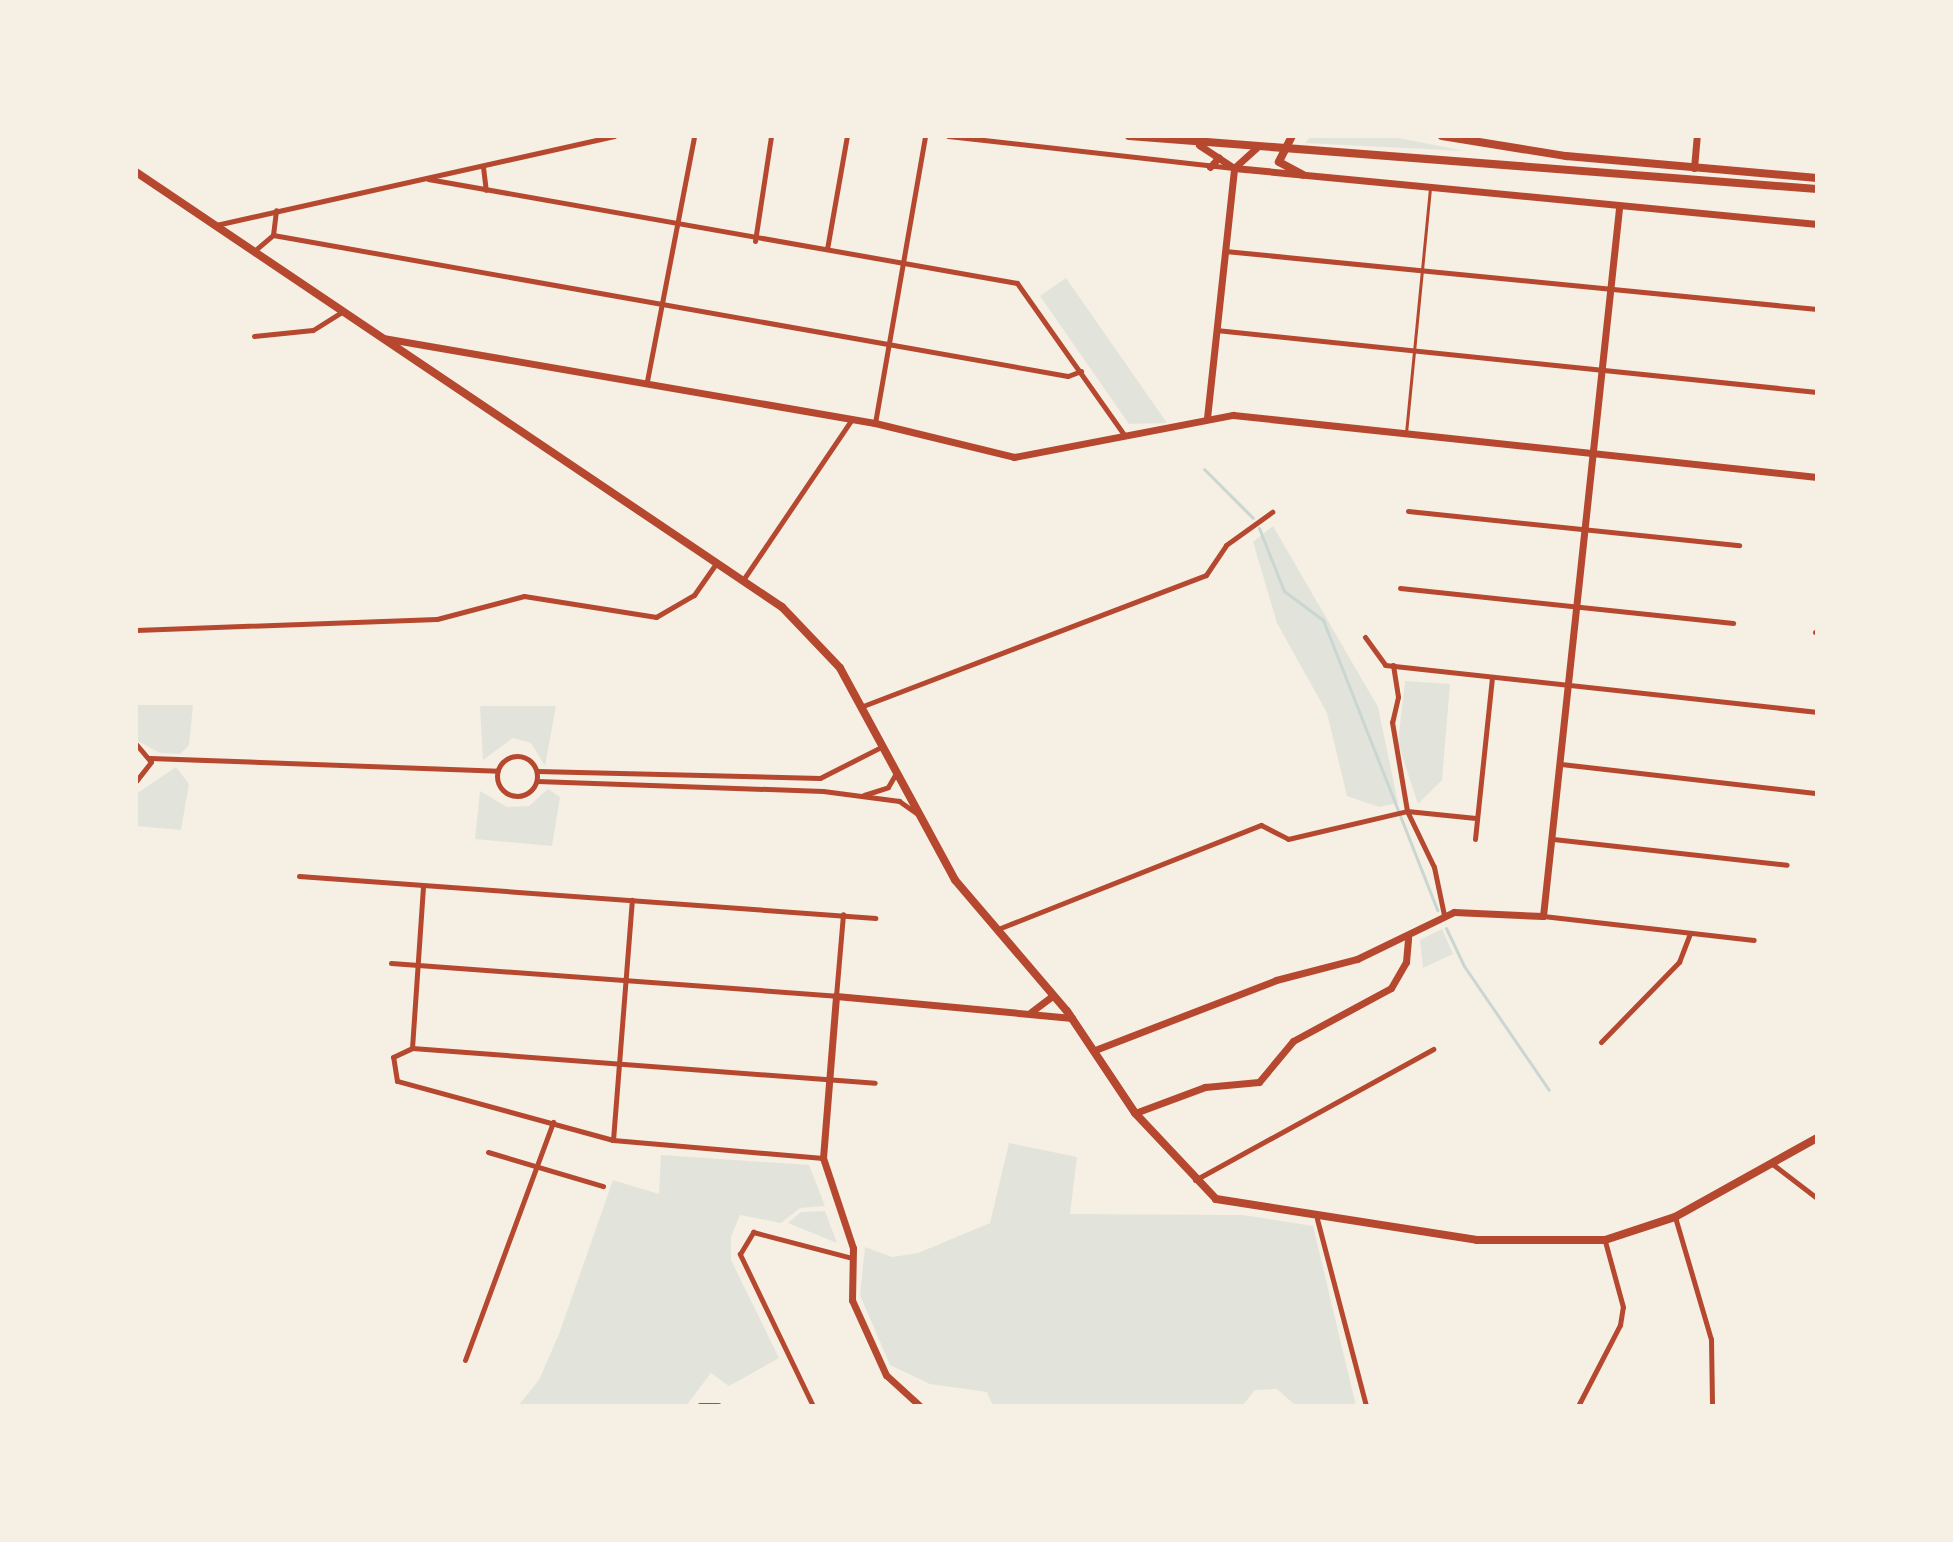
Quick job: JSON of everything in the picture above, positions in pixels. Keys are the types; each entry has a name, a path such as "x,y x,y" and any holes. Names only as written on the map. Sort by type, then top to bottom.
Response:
{"main road":[{"path":"1129,136 1256,148 1291,144 1817,189"},
{"path":"1300,136 1291,144 1281,167 1303,175"},
{"path":"1442,136 1694,168 1817,178"},
{"path":"136,172 743,581 800,625 863,706 920,816 993,930 1072,1018 1135,1113 1216,1199 1317,1219 1477,1240 1605,1240 1675,1217 1817,1138"}],"street":[{"path":"215,225 614,136"},
{"path":"647,381 694,136"},
{"path":"755,241 771,136"},
{"path":"827,250 847,136"},
{"path":"875,423 925,136"},
{"path":"948,136 1210,167 1430,186 1619,208 1817,224"},
{"path":"1694,168 1697,136"},
{"path":"1199,145 1234,168"},
{"path":"1207,418 1234,168 1256,148"},
{"path":"1210,167 1219,157"},
{"path":"483,167 486,190"},
{"path":"428,179 677,228 827,250 1025,286 1126,437"},
{"path":"1543,916 1619,208"},
{"path":"254,251 273,235 276,210"},
{"path":"273,235 1068,376 1081,371"},
{"path":"1225,251 1817,309"},
{"path":"254,336 313,330 343,311"},
{"path":"1216,330 1817,392"},
{"path":"383,338 647,381 875,423 1014,457 1126,437 1207,418 1406,433 1817,477"},
{"path":"409,356 420,344"},
{"path":"743,581 852,419"},
{"path":"1408,511 1739,545"},
{"path":"863,706 1206,575 1226,545 1272,512"},
{"path":"136,630 437,619 524,596 656,617 694,595 716,563"},
{"path":"1400,588 1733,623"},
{"path":"1365,637 1378,661 1393,665 1817,712"},
{"path":"1393,665 1398,697 1392,722 1407,811 1434,867 1444,915"},
{"path":"1475,839 1492,677"},
{"path":"136,744 150,758 498,771 517,756 537,771 820,778 884,745"},
{"path":"136,781 148,773 150,758"},
{"path":"1561,764 1817,793"},
{"path":"859,796 888,787 898,769"},
{"path":"498,771 511,795 524,795 537,781 537,771"},
{"path":"537,781 859,796 899,801 920,816"},
{"path":"993,930 1261,825 1297,838 1357,818 1383,817 1407,811 1476,818"},
{"path":"1553,839 1787,865"},
{"path":"299,876 875,918"},
{"path":"412,1048 423,885"},
{"path":"613,1140 632,900"},
{"path":"843,914 823,1158 854,1258 857,1322 886,1375 920,1406"},
{"path":"1095,1050 1408,938 1444,915 1543,916 1754,940"},
{"path":"1601,1042 1679,962 1690,934"},
{"path":"1135,1113 1205,1087 1259,1082 1293,1041 1391,988 1406,962 1408,938"},
{"path":"391,963 836,996 1072,1018"},
{"path":"1029,1014 1052,996"},
{"path":"823,1158 613,1140 397,1081 393,1057 412,1048 875,1083"},
{"path":"1195,1180 1433,1049"},
{"path":"465,1360 540,1168 553,1122"},
{"path":"488,1152 603,1186"},
{"path":"1770,1162 1817,1198"},
{"path":"1675,1217 1711,1339 1712,1406"},
{"path":"1317,1219 1366,1406"},
{"path":"813,1406 743,1269 740,1254 753,1232 854,1258"},
{"path":"1578,1406 1620,1325 1623,1307 1605,1240"},
{"path":"704,1404 718,1406"}],"lane":[{"path":"1406,433 1418,350 1430,186"}],"shaded area":[{"path":"1311,136 1388,136 1465,151 1305,143"},
{"path":"1066,278 1167,423 1129,424 1040,296"},
{"path":"1273,526 1378,707 1398,803 1379,807 1347,796 1327,713 1277,623 1253,542"},
{"path":"1405,681 1450,684 1442,780 1418,804 1398,743"},
{"path":"136,705 193,705 189,745 180,754 160,753 136,740"},
{"path":"480,706 556,706 545,766 531,743 513,738 483,760"},
{"path":"176,767 189,784 181,830 136,826 136,794"},
{"path":"548,789 560,797 552,846 475,839 480,791 507,807 529,806"},
{"path":"1442,929 1453,954 1423,968 1420,940"},
{"path":"1009,1143 1077,1157 1070,1214 1243,1215 1313,1226 1356,1406 1296,1406 1277,1389 1255,1390 1242,1406 993,1406 987,1392 930,1384 890,1365 860,1295 865,1247 892,1257 918,1253 990,1223"},
{"path":"661,1155 809,1165 825,1206 800,1208 781,1223 740,1215 731,1237 731,1260 779,1358 729,1386 711,1373 686,1406 518,1406 539,1380 559,1334 613,1180 659,1194"},
{"path":"825,1211 837,1243 788,1223 801,1212"}],"waterway":[{"path":"1204,469 1253,518"},
{"path":"1259,528 1284,591 1323,620 1437,910"},
{"path":"1446,928 1464,966 1549,1090"}]}
